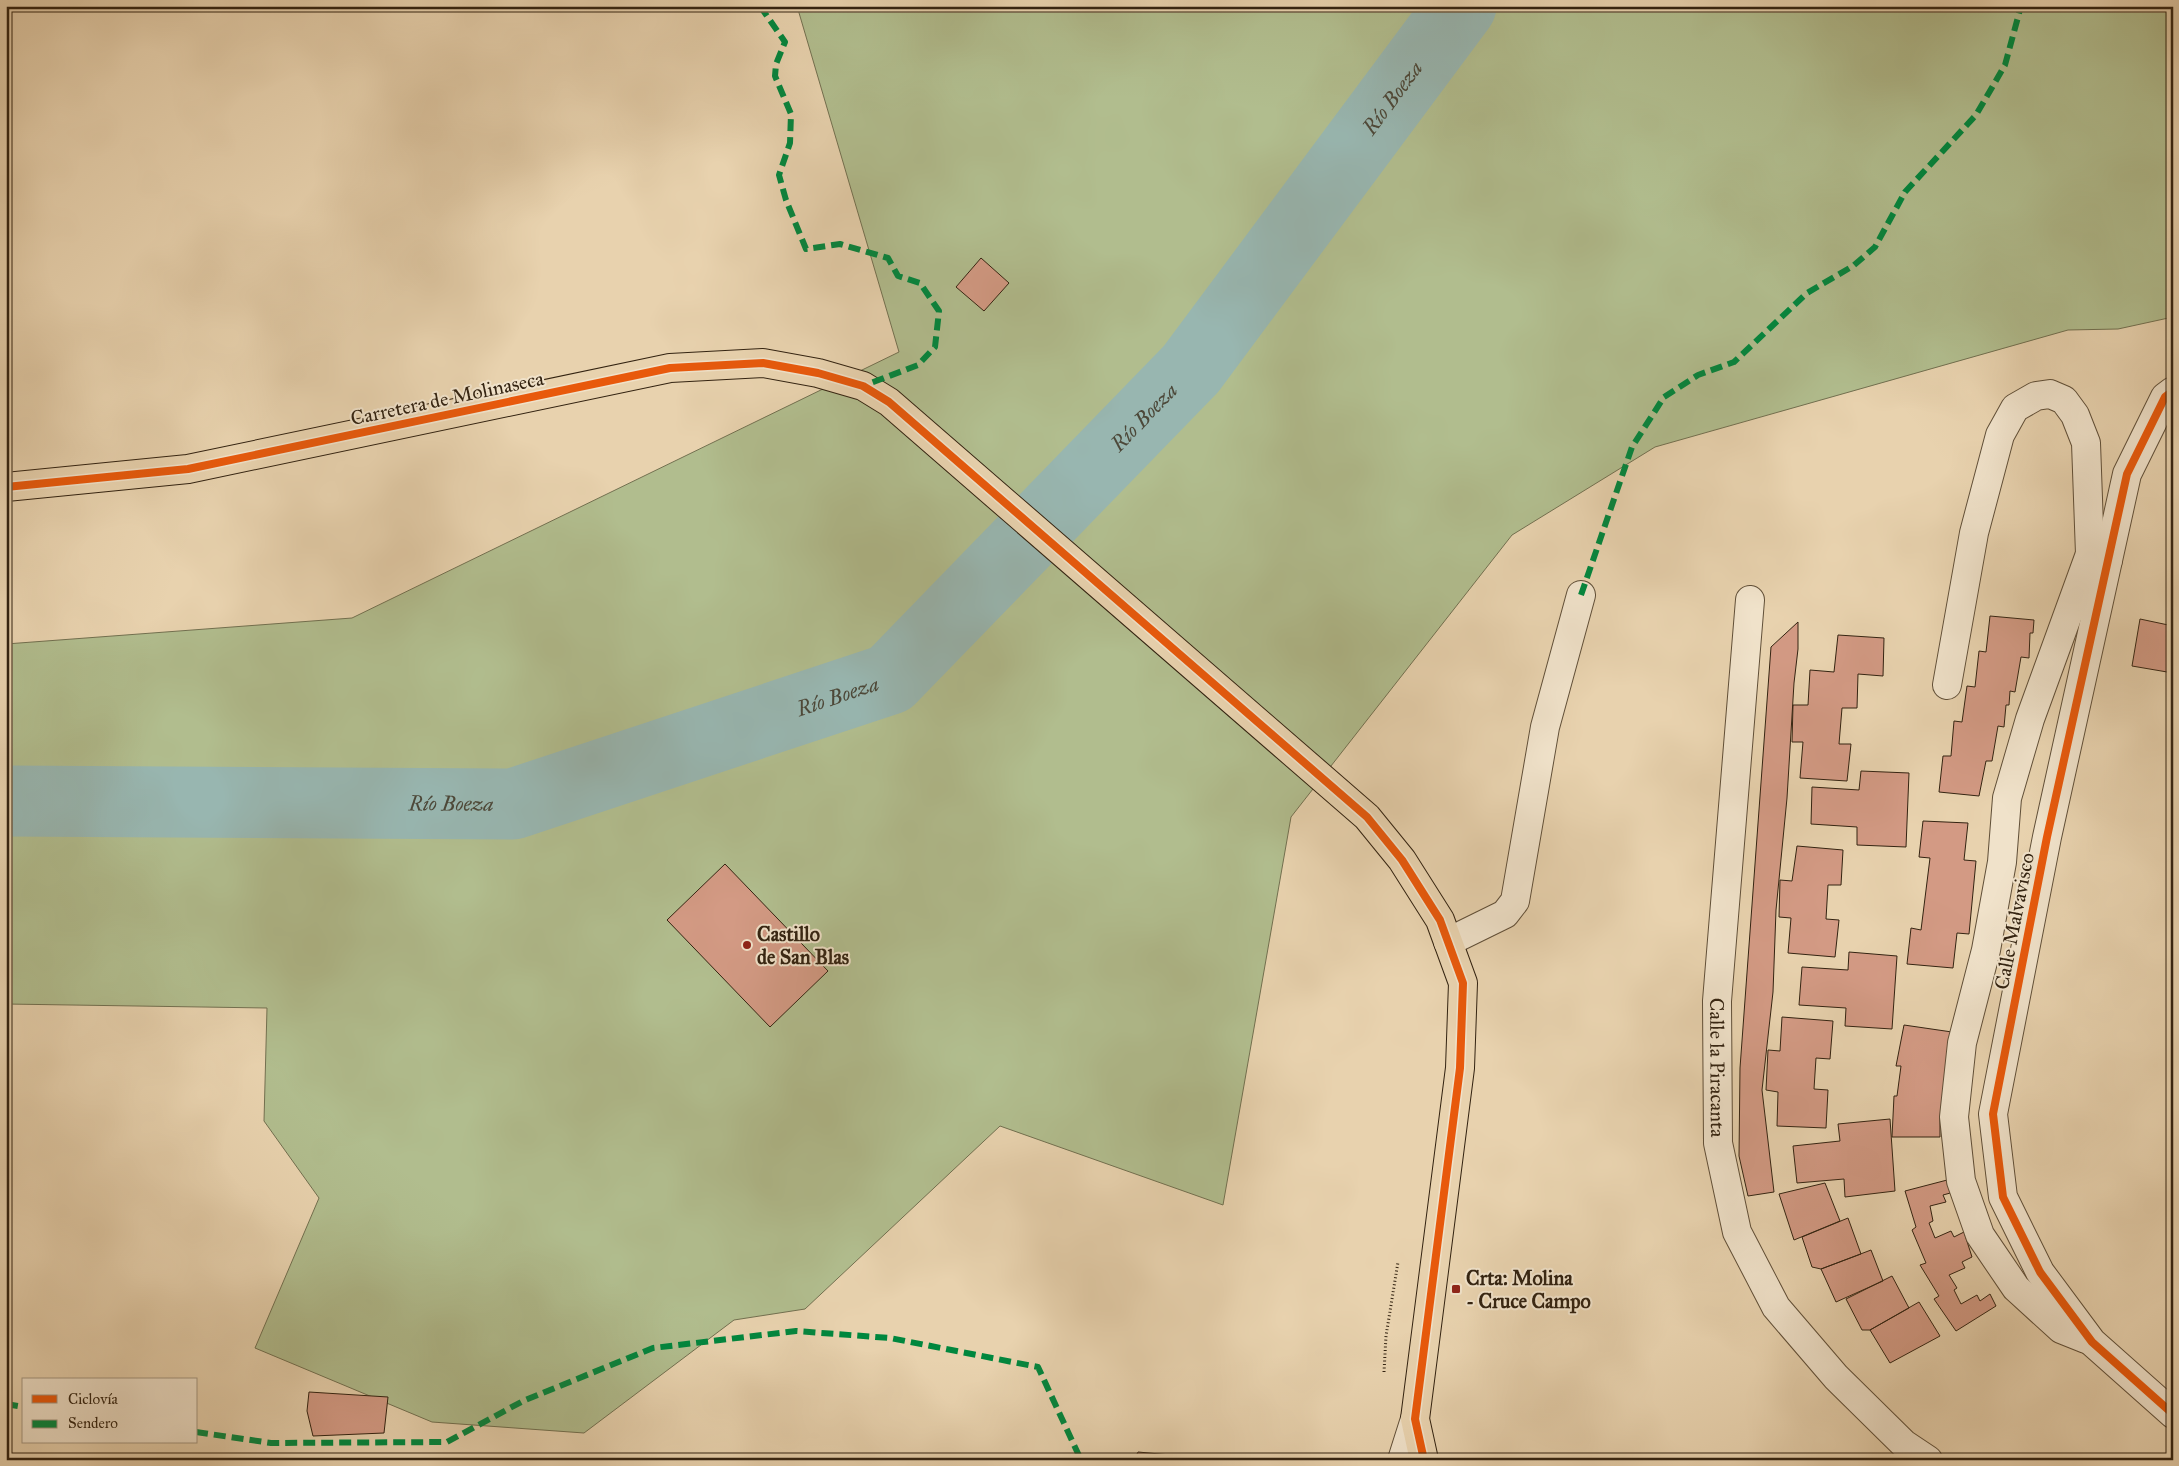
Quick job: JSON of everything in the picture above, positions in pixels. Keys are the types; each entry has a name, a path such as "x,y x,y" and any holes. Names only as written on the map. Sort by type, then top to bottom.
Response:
{"main road":[{"name":"Carretera de Molinaseca","path":"6,487 188,469 670,368 763,363 818,373 863,386 889,402 1367,817 1407,868 1440,920 1463,983 1460,1068 1415,1419 1424,1460"}],"street":[{"name":"Calle Malvavisco","path":"2173,391 2166,398 2127,474 2099,557 1993,1114 2003,1197 2040,1272 2092,1342 2173,1414"},
{"path":"1947,685 1974,533 2000,435 2015,408 2036,396 2050,394 2064,400 2075,416 2086,443 2099,557 2030,719 2007,798 2002,862 1986,950 1962,1043 1954,1118 1961,1182 1980,1235 2016,1288 2061,1329 2092,1342"},
{"path":"1448,942 1506,914 1515,901 1545,727 1581,595"},
{"name":"Calle la Piracanta","path":"1750,600 1717,1001 1718,1143 1737,1232 1776,1307 1836,1378 1904,1444 1928,1460"},
{"path":"1402,1460 1415,1419"}],"path":[{"path":"1384,1374 1386,1336 1398,1261"}],"green space":[{"path":"797,6 2173,6 2173,317 2118,329 2068,330 1655,447 1512,535 1291,817 1223,1205 1000,1126 805,1309 734,1320 584,1433 432,1422 255,1348 319,1198 264,1121 267,1008 6,1004 6,644 352,618 899,352"}],"building":[{"path":"981,258 1009,283 984,311 956,287"},
{"path":"1990,616 2034,620 2033,633 2030,633 2029,658 2021,657 2015,692 2010,691 2009,705 2006,705 2004,727 1998,726 1992,761 1986,761 1979,796 1939,792 1943,756 1951,756 1954,721 1962,722 1967,686 1975,687 1979,651 1986,652"},
{"path":"2140,619 2173,626 2173,673 2132,666"},
{"path":"1798,622 1798,649 1787,798 1776,910 1773,992 1762,1090 1774,1192 1748,1196 1739,1156 1740,1068 1771,647"},
{"path":"1838,635 1884,638 1883,676 1858,674 1857,708 1842,708 1839,744 1851,744 1847,781 1800,778 1803,742 1792,742 1793,705 1808,705 1810,670 1834,672"},
{"path":"1861,771 1909,773 1906,847 1857,845 1857,827 1811,824 1812,787 1859,790"},
{"path":"1923,821 1968,823 1964,860 1976,861 1969,934 1957,933 1953,968 1907,964 1911,928 1921,930 1930,858 1919,857"},
{"path":"1797,846 1843,850 1841,885 1828,885 1826,919 1839,920 1835,957 1788,953 1791,918 1779,917 1780,880 1792,881"},
{"name":"Castillo de San Blas","path":"725,864 828,971 770,1027 667,920"},
{"path":"1849,952 1897,956 1892,1029 1845,1026 1846,1008 1799,1005 1802,967 1848,970"},
{"path":"1782,1017 1833,1021 1830,1059 1816,1058 1814,1089 1828,1090 1826,1128 1777,1126 1778,1092 1766,1090 1768,1050 1780,1051"},
{"path":"1904,1025 1952,1032 1945,1118 1940,1117 1940,1137 1892,1137 1894,1096 1897,1096 1901,1066 1896,1066"},
{"path":"1890,1119 1895,1191 1845,1197 1844,1179 1797,1183 1793,1146 1840,1141 1838,1124"},
{"path":"1951,1179 1954,1192 1943,1195 1946,1202 1930,1206 1933,1221 1929,1223 1935,1238 1951,1231 1954,1237 1964,1232 1972,1257 1962,1262 1965,1268 1949,1275 1957,1288 1954,1290 1961,1304 1977,1295 1980,1301 1990,1294 1996,1306 1956,1331 1934,1299 1939,1296 1920,1265 1926,1263 1912,1230 1916,1227 1905,1191"},
{"path":"1825,1183 1840,1221 1794,1240 1779,1194"},
{"path":"1848,1218 1861,1254 1821,1269 1812,1267 1802,1237"},
{"path":"1871,1250 1883,1281 1836,1302 1821,1269"},
{"path":"1892,1276 1909,1308 1870,1330 1862,1330 1846,1299"},
{"path":"1919,1302 1940,1336 1890,1363 1870,1330"},
{"path":"309,1392 388,1397 384,1433 313,1436 307,1411"},
{"path":"1138,1452 1214,1459 1214,1460 1134,1460"}],"waterway":[{"name":"Río Boeza","path":"6,801 513,804 890,679 1191,369 1461,6"}],"marked path":[{"path":"760,6 785,42 776,64 775,76 791,114 790,143 779,175 786,200 806,249 840,244 888,258 898,276 920,283 939,311 935,347 918,365 863,386"},
{"path":"1581,595 1632,447 1664,397 1698,375 1734,362 1807,293 1853,266 1875,247 1905,192 1976,115 2005,65 2021,6"},
{"path":"198,1432 271,1443 447,1442 523,1401 653,1348 796,1331 890,1338 1038,1367 1081,1460"},
{"path":"6,1404 22,1407"}],"cycle path":[{"path":"6,487 188,469 670,368 763,363 818,373 863,386 889,402 1367,817 1402,860 1440,920 1463,983 1460,1068 1415,1419 1424,1460"},
{"path":"2173,391 2165,397 2127,474 2047,837 1993,1114 2003,1197 2040,1272 2092,1342 2173,1414"}],"place":[{"name":"Castillo de San Blas","path":"747,945"},
{"name":"Crta: Molina - Cruce Campo","path":"1456,1289"}]}
